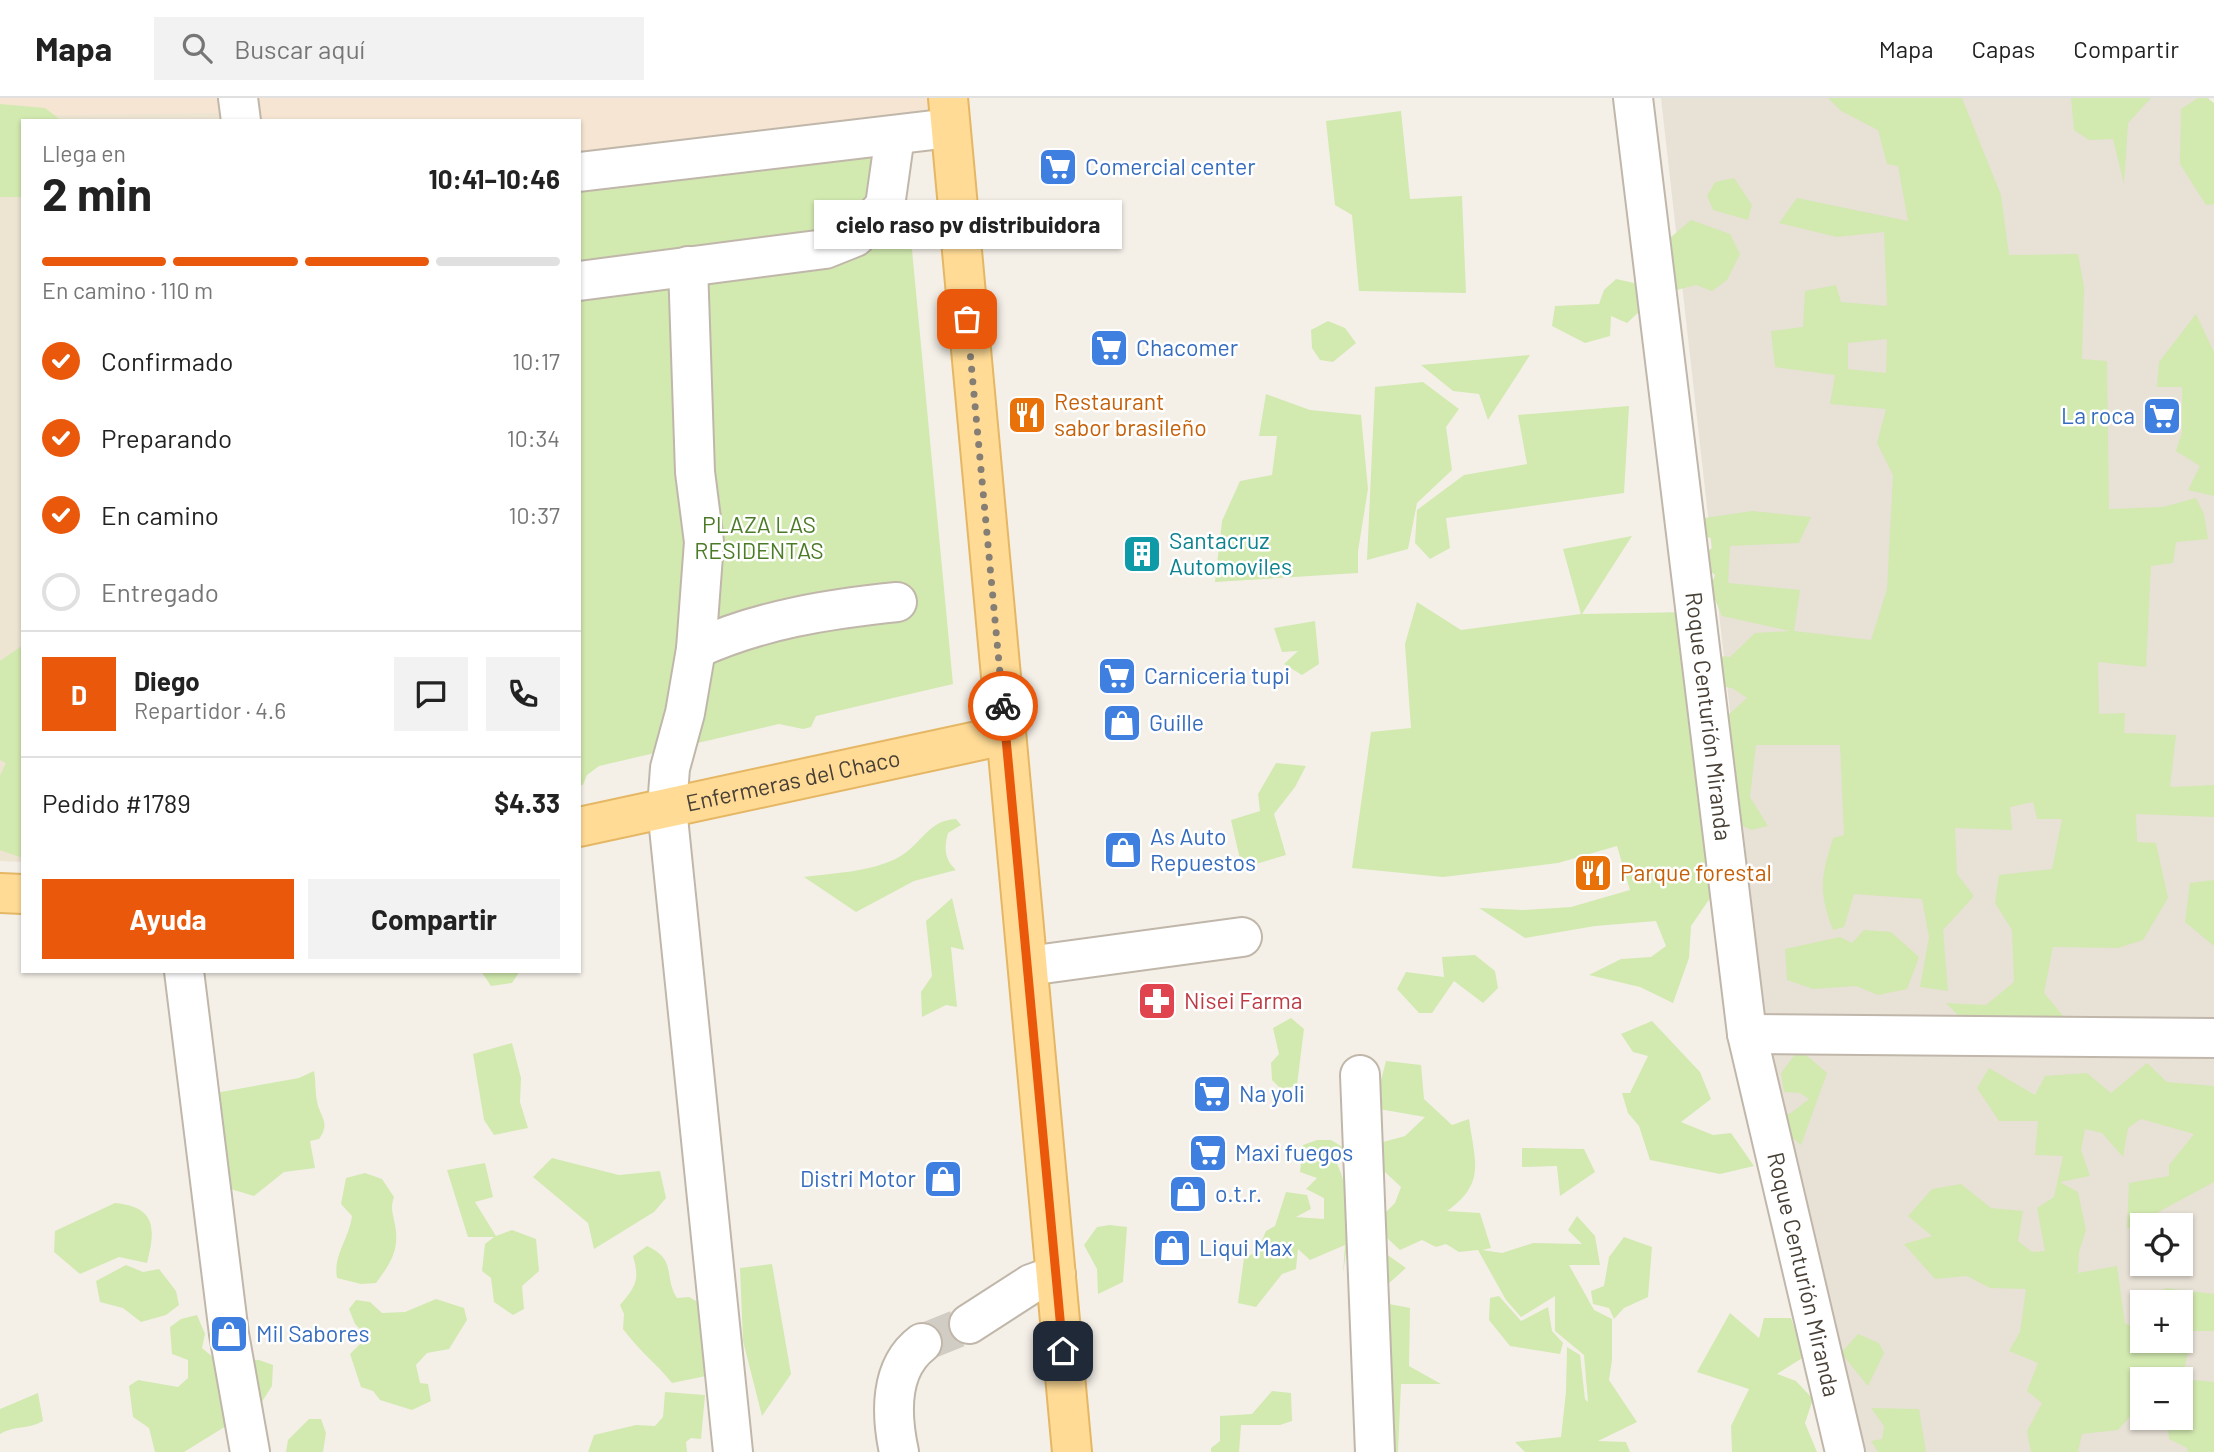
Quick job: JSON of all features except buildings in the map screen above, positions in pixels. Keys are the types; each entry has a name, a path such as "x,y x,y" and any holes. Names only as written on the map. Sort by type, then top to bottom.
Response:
{"main road":[{"path":"949,113 1072,1452"},
{"name":"Enfermeras del Chaco","path":"581,827 1005,736"},
{"path":"0,893 21,894"}],"street":[{"path":"238,98 241,119"},
{"name":"Roque Centurión Miranda","path":"1633,98 1747,1034 1845,1452"},
{"path":"581,172 895,135 949,113"},
{"path":"581,281 825,249 855,237 885,206 895,135"},
{"path":"688,266 695,472 704,542 696,649 685,713 670,768 667,808 733,1452"},
{"path":"696,649 725,636 816,612 897,602"},
{"path":"1028,966 1241,937"},
{"path":"184,973 229,1334 250,1452"},
{"path":"1747,1034 2214,1038"},
{"path":"1360,1075 1375,1452"},
{"path":"969,1324 1031,1284 1056,1275"},
{"path":"899,1452 894,1399 909,1353 922,1343"}],"shaded area":[{"path":"0,98 948,98 950,128 581,176 581,119 21,119 21,127 0,193"},
{"path":"1661,98 2209,98 2214,136 2214,1452 1862,1452 1768,1049"},
{"path":"227,113 228,119 21,119 21,862 0,861 0,116"}],"green space":[{"path":"1828,98 1962,98 2001,195 2009,255 2078,254 2084,287 2082,359 2107,361 2109,509 2163,507 2196,498 2204,514 2208,539 2176,542 2173,563 2151,566 2146,667 2098,662 2099,714 2125,713 2124,733 2176,735 2170,787 2214,785 2214,817 2136,814 2137,842 2156,843 2168,898 2143,940 2118,948 2053,947 2044,993 2064,1017 2046,1030 1981,1039 1946,1003 1986,1005 2014,982 2012,930 1995,903 1999,875 2052,869 2062,819 2037,819 2033,802 2010,807 2012,830 1955,828 1957,874 1974,896 1943,930 1948,991 1920,987 1929,937 1922,899 1854,894 1844,927 1833,930 1828,916 1823,894 1826,863 1833,838 1844,835 1840,745 1756,745 1750,797 1768,826 1751,830 1712,810 1719,885 1691,926 1689,958 1673,1003 1640,987 1589,975 1621,959 1651,957 1666,946 1656,921 1595,926 1525,938 1479,908 1523,910 1571,907 1630,890 1617,846 1558,863 1443,877 1352,868 1371,732 1411,728 1405,644 1417,602 1461,630 1581,614 1563,549 1632,536 1582,614 1689,612 1694,654 1730,657 1755,633 1790,631 1722,616 1710,588 1715,575 1695,560 1712,548 1711,538 1700,536 1698,519 1752,511 1811,517 1799,543 1730,546 1728,583 1800,590 1794,631 1871,640 1887,589 1893,475 1877,443 1886,409 1830,404 1835,375 1775,367 1771,331 1803,327 1805,291 1836,285 1841,302 1887,306 1884,232 1837,237 1779,223 1797,198 1908,221 1898,166 1887,164 1878,130 1841,111","holes":["1887,339 1886,373 1848,369 1848,343","1697,683 1732,688 1747,698 1728,715 1728,725"]},
{"path":"2071,98 2151,98 2128,123 2124,184 2113,139 2089,140 2074,130"},
{"path":"2198,98 2207,98 2214,103 2214,204 2206,205 2180,164 2181,109"},
{"path":"0,104 45,108 59,119 21,119 21,197 0,197"},
{"path":"1401,111 1410,199 1462,196 1466,293 1359,291 1352,215 1335,205 1326,121"},
{"name":"PLAZA LAS RESIDENTAS","path":"817,123 858,139 902,144 953,684 816,716 811,727 803,729 779,724 599,766 587,775 581,786 581,157 746,139"},
{"path":"1734,178 1752,205 1748,220 1713,210 1707,196 1715,182"},
{"path":"1691,220 1730,234 1740,254 1727,280 1712,291 1696,285 1669,292 1671,237"},
{"path":"1616,279 1643,285 1640,311 1627,323 1611,316 1610,336 1585,343 1552,326 1555,306 1599,304 1604,290"},
{"path":"2196,314 2214,352 2214,496 2188,490 2200,466 2176,451 2182,432 2182,387 2157,387 2159,362"},
{"path":"1328,321 1345,328 1356,343 1333,362 1320,360 1312,348 1311,330"},
{"path":"1530,355 1488,420 1479,394 1453,391 1421,365"},
{"path":"1423,382 1459,409 1446,427 1452,470 1417,503 1408,549 1367,560 1375,387"},
{"path":"1266,394 1310,410 1361,415 1368,489 1358,551 1358,573 1215,582 1222,521 1240,481 1272,475 1277,436 1259,436"},
{"path":"1629,406 1624,493 1446,518 1450,548 1430,559 1415,543 1417,510 1464,475 1527,464 1518,415"},
{"path":"1315,621 1319,664 1302,675 1284,664 1298,651 1282,652 1274,628"},
{"path":"21,646 21,857 0,850 0,776 6,763 0,760 0,661"},
{"path":"1276,763 1306,766 1295,787 1274,814 1286,855 1242,868 1231,820 1260,811 1258,794"},
{"path":"956,819 961,825 948,833 946,848 949,862 956,870 914,881 856,912 804,877 853,871 888,862 907,852 932,828 946,820"},
{"path":"2214,880 2214,946 2185,922 2190,883"},
{"path":"952,898 964,950 951,947 957,1007 946,1005 922,1017 921,992 932,976 926,921"},
{"path":"1864,930 1891,932 1919,957 1907,989 1878,995 1856,986 1813,989 1787,980 1785,949 1840,937 1852,943"},
{"path":"1475,955 1495,971 1498,988 1483,1003 1454,981 1432,1013 1419,1013 1397,989 1406,972 1444,977 1442,957"},
{"path":"482,973 519,973 512,983 491,986"},
{"path":"1291,1018 1304,1029 1297,1085 1282,1090 1272,1080 1271,1063 1279,1054 1273,1028"},
{"path":"1652,1021 1700,1072 1711,1099 1681,1122 1713,1135 1731,1133 1754,1166 1720,1174 1650,1160 1639,1126 1628,1113 1622,1093 1630,1093 1648,1056 1633,1052 1621,1034"},
{"path":"512,1043 521,1078 520,1102 528,1128 494,1135 484,1120 473,1054"},
{"path":"1799,1049 1827,1073 1801,1145 1769,1118 1791,1113 1809,1099 1800,1093 1784,1092 1781,1073"},
{"path":"1386,1061 1421,1065 1424,1099 1452,1125 1469,1119 1475,1160 1473,1181 1468,1191 1447,1211 1480,1213 1491,1248 1482,1250 1502,1253 1533,1243 1582,1244 1568,1230 1577,1216 1595,1236 1600,1265 1569,1265 1594,1310 1612,1319 1609,1380 1637,1422 1598,1441 1626,1442 1630,1452 1525,1452 1515,1442 1561,1437 1567,1347 1580,1355 1585,1399 1588,1402 1584,1355 1555,1331 1555,1296 1521,1317 1506,1300 1478,1250 1459,1252 1446,1244 1436,1247 1422,1240 1400,1250 1386,1237 1382,1216 1395,1203 1401,1187 1372,1160 1383,1142 1405,1136 1425,1117 1379,1109 1379,1088"},
{"path":"2147,1063 2167,1082 2214,1086 2214,1182 2157,1213 2130,1213 2130,1227 2127,1229 2129,1183 2169,1176 2169,1165 2194,1134 2141,1119 2128,1128 2123,1157 2102,1133 2085,1129 2081,1150 2090,1176 2060,1182 2078,1192 2086,1230 2079,1252 2078,1273 2117,1266 2125,1324 2130,1325 2130,1353 2188,1353 2185,1367 2130,1367 2130,1417 2118,1430 2082,1434 2078,1452 2031,1452 2027,1431 2042,1403 2027,1391 2038,1363 2009,1351 2020,1332 2026,1289 1990,1288 1967,1276 1935,1279 1904,1244 1932,1236 1908,1216 1932,1189 1961,1184 1991,1208 2023,1211 2018,1241 2032,1252 2045,1251 2037,1208 2054,1197 2063,1156 2035,1155 2038,1121 1999,1121 1977,1088 1989,1068 2035,1095 2045,1076 2087,1073 2111,1093"},
{"path":"314,1071 317,1101 324,1124 319,1139 310,1141 315,1168 284,1172 254,1196 224,1187 204,1095 299,1078"},
{"path":"1317,1140 1331,1140 1346,1149 1334,1158 1341,1172 1348,1201 1349,1215 1343,1274 1345,1245 1310,1260 1298,1249 1296,1269 1282,1274 1256,1307 1238,1303 1244,1258 1257,1252 1266,1231 1275,1226 1286,1192 1307,1195 1311,1209 1296,1217 1324,1219 1324,1198 1306,1189 1317,1178 1300,1172 1303,1145"},
{"path":"1522,1148 1584,1149 1595,1172 1560,1196 1557,1166 1522,1167"},
{"path":"552,1158 619,1175 660,1171 666,1198 654,1212 594,1249 588,1223 533,1177"},
{"path":"485,1163 493,1197 475,1202 496,1236 512,1230 536,1239 539,1271 522,1286 524,1309 513,1315 494,1302 491,1278 482,1271 485,1244 494,1237 468,1237 447,1170"},
{"path":"365,1173 382,1179 394,1197 392,1208 396,1242 389,1263 376,1283 361,1284 337,1278 336,1270 352,1216 341,1204 346,1178"},
{"path":"115,1203 139,1209 150,1221 152,1239 147,1263 119,1257 80,1274 54,1252 55,1231"},
{"path":"1097,1227 1127,1227 1123,1282 1098,1294 1097,1269 1084,1245"},
{"path":"1624,1237 1652,1247 1648,1297 1624,1308 1614,1319 1609,1308 1593,1304 1591,1291 1604,1286 1609,1257"},
{"path":"647,1246 663,1257 677,1298 689,1297 703,1305 711,1367 706,1376 672,1383 623,1329 624,1314 620,1305 635,1282 633,1256"},
{"path":"1375,1246 1406,1268 1387,1285 1389,1304 1410,1308 1409,1366 1441,1384 1401,1384 1398,1452 1374,1452"},
{"path":"772,1264 791,1374 762,1416 743,1341 740,1268"},
{"path":"126,1265 143,1272 159,1269 176,1291 179,1305 166,1315 141,1322 123,1308 100,1302 96,1281"},
{"path":"2193,1291 2214,1294 2214,1331 2193,1331"},
{"path":"1499,1296 1521,1321 1548,1307 1552,1331 1563,1343 1560,1354 1510,1346 1489,1320 1490,1298"},
{"path":"436,1299 464,1308 467,1320 449,1349 427,1353 416,1365 420,1383 428,1384 431,1401 412,1410 380,1400 373,1391 361,1387 350,1354 362,1342 363,1332 355,1324 349,1309 356,1300 370,1302 382,1313 405,1312"},
{"path":"1730,1313 1759,1338 1764,1318 1791,1318 1804,1357 1777,1374 1796,1381 1813,1399 1805,1423 1817,1452 1732,1452 1731,1426 1749,1389 1697,1372"},
{"path":"197,1315 205,1334 202,1348 215,1359 259,1360 273,1365 272,1386 251,1419 231,1423 184,1452 155,1452 149,1428 133,1417 129,1386 138,1380 178,1387 188,1378 188,1360 172,1354 170,1327 181,1319"},
{"path":"1858,1334 1879,1343 1884,1353 1868,1386 1841,1353"},
{"path":"2193,1380 2214,1382 2214,1452 2188,1452 2187,1448 2169,1439 2168,1430 2193,1430"},
{"path":"1272,1391 1291,1393 1292,1421 1280,1425 1241,1425 1239,1452 1211,1452 1211,1448 1220,1441 1220,1416 1252,1414"},
{"path":"665,1392 705,1395 701,1439 691,1438 686,1442 687,1452 588,1452 594,1435 636,1425 655,1426 663,1417"},
{"path":"38,1393 43,1421 0,1434 0,1409"},
{"path":"1871,1408 1919,1409 1926,1452 1878,1452 1871,1441 1882,1439 1884,1426"},
{"path":"309,1419 321,1419 326,1433 323,1452 286,1452 288,1440"}],"tunnel":[{"path":"922,1343 969,1324"}],"way so far":[{"path":"967,319 1003,706"}],"place":[{"name":"Comercial center","path":"1058,167"},
{"name":"cielo raso pv distribuidora","path":"967,319"},
{"name":"Chacomer","path":"1109,348"},
{"name":"Restaurant sabor brasileño","path":"1027,415"},
{"name":"La roca","path":"2162,416"},
{"name":"Santacruz Automoviles","path":"1142,554"},
{"name":"Carniceria tupi","path":"1117,676"},
{"name":"Guille","path":"1122,723"},
{"name":"As Auto Repuestos","path":"1123,850"},
{"name":"Parque forestal","path":"1593,873"},
{"name":"Nisei Farma","path":"1157,1001"},
{"name":"Na yoli","path":"1212,1094"},
{"name":"Maxi fuegos","path":"1208,1153"},
{"name":"Distri Motor","path":"943,1179"},
{"name":"o.t.r.","path":"1188,1194"},
{"name":"Liqui Max","path":"1172,1248"},
{"name":"Mil Sabores","path":"229,1334"}],"route":[{"path":"1003,706 1063,1351"}]}
